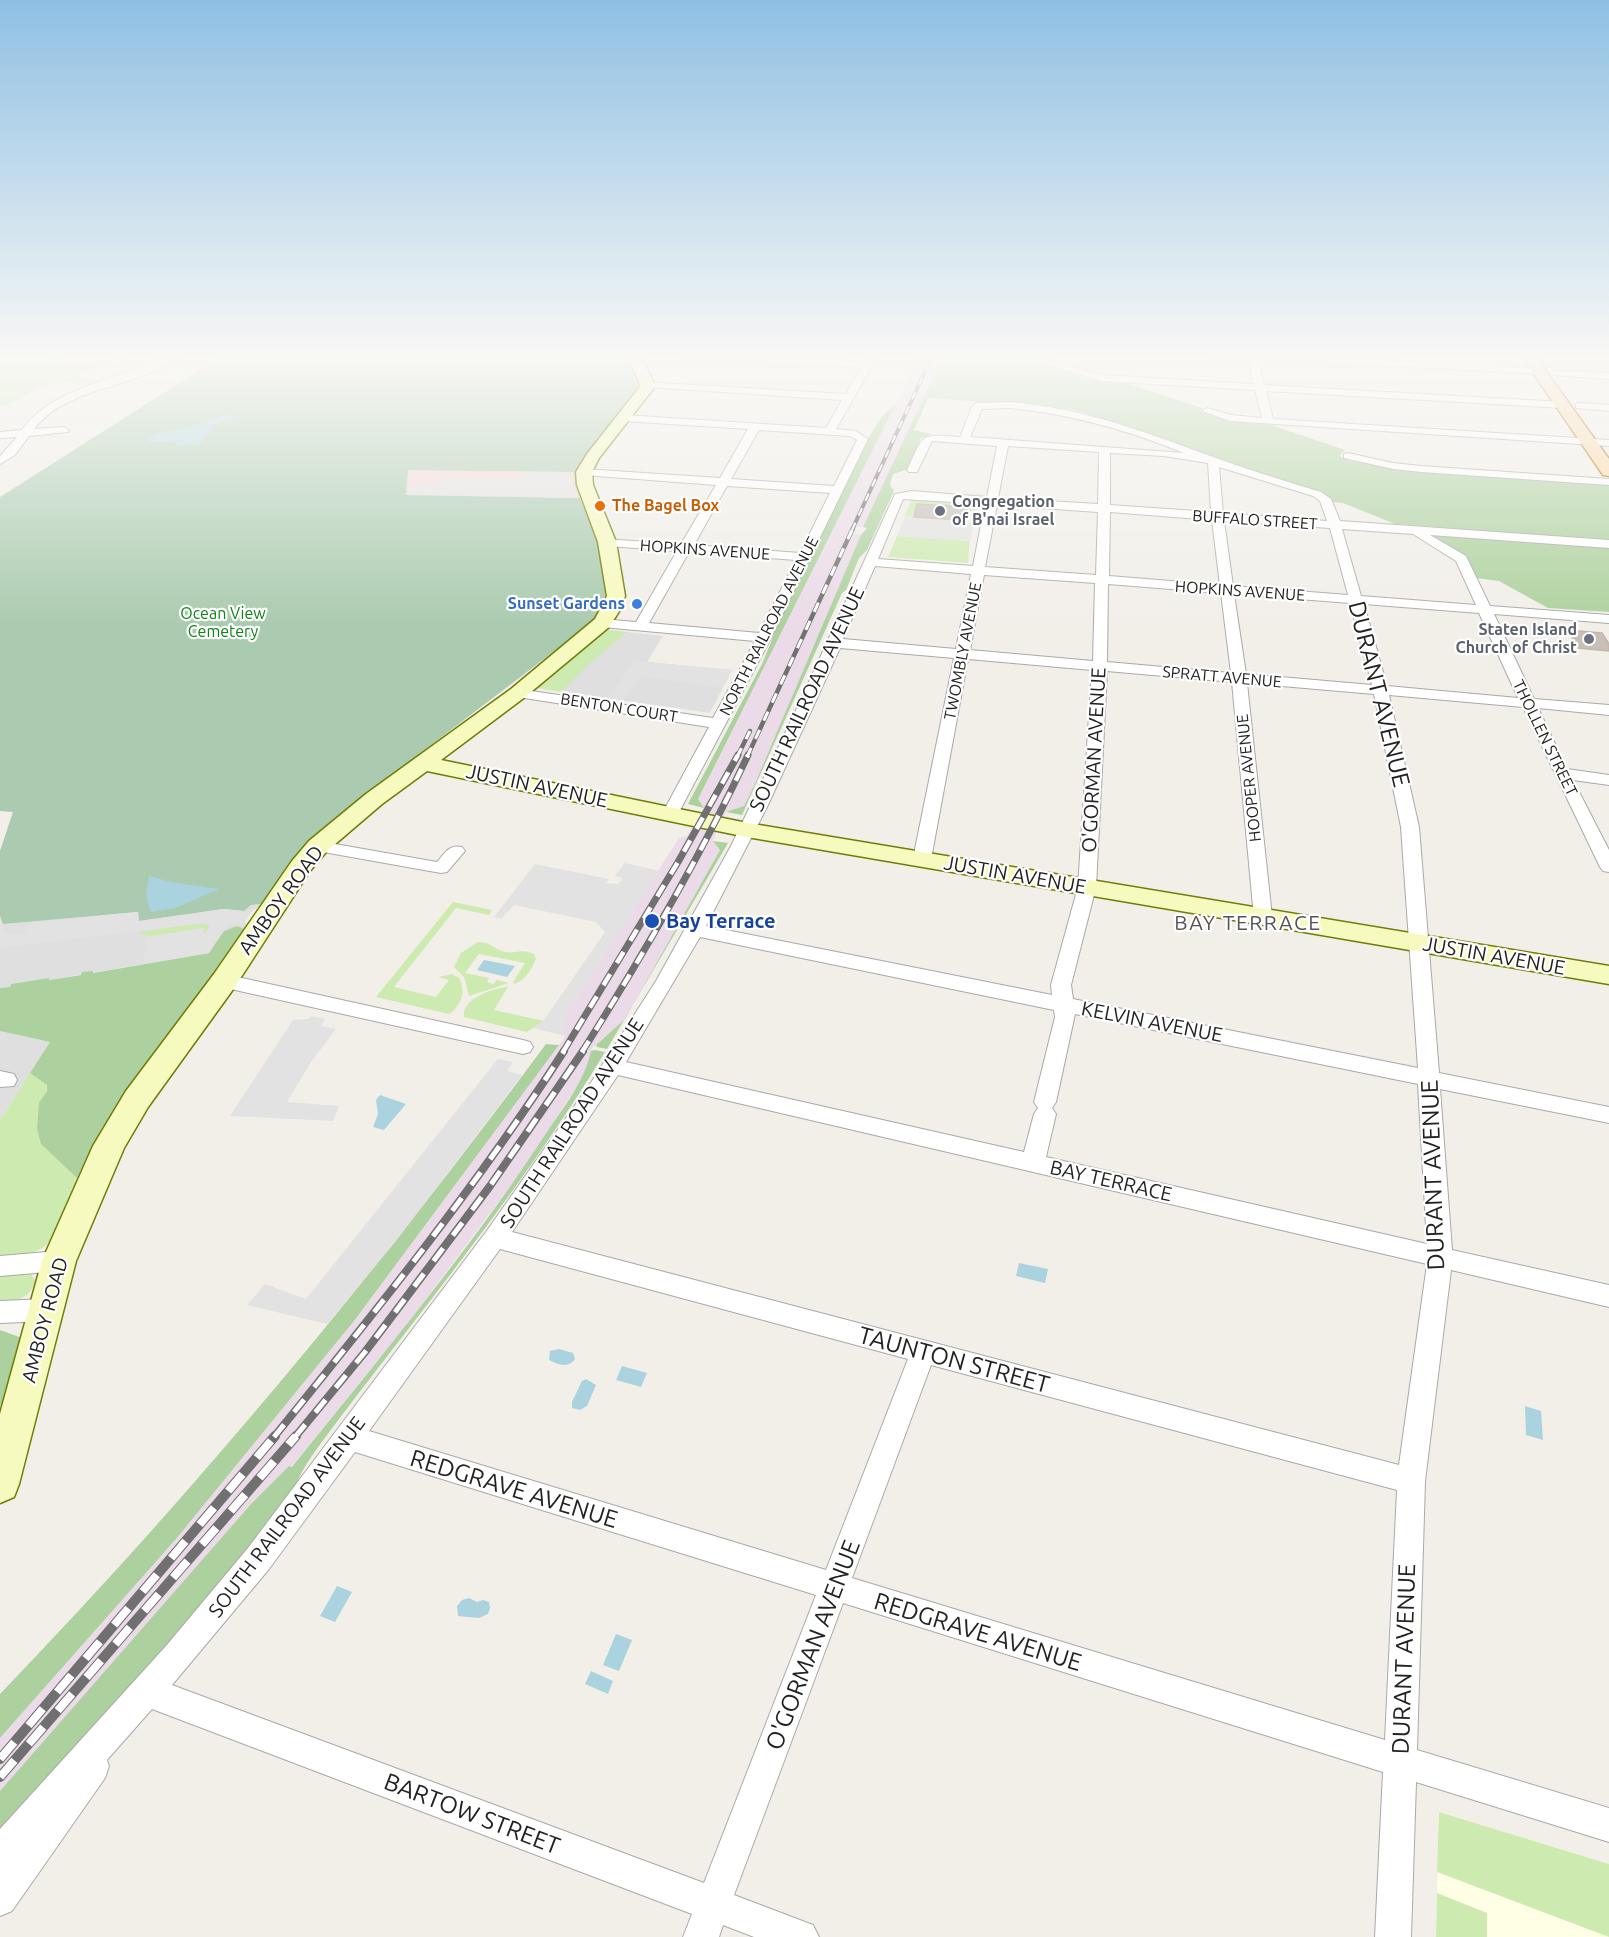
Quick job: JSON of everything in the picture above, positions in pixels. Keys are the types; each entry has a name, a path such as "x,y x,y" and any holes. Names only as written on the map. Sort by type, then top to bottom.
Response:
{"main road":[{"path":"584,472 591,457 602,444"},
{"path":"1590,444 1609,471"},
{"name":"AMBOY ROAD","path":"0,1484 59,1261 98,1171 129,1112 224,981 281,894 318,846 345,822 518,693 602,623 611,610 616,596 607,542 585,485 584,472"},
{"name":"JUSTIN AVENUE","path":"423,763 747,830 1609,975"}],"street":[{"path":"0,461 15,451 19,444"},
{"path":"640,627 745,444"},
{"name":"NORTH RAILROAD AVENUE","path":"670,814 764,638 860,444"},
{"path":"913,470 925,444"},
{"name":"TWOMBLY AVENUE","path":"922,859 1003,444"},
{"path":"1027,444 1164,453 1213,461"},
{"path":"1171,444 1213,461"},
{"name":"O'GORMAN AVENUE","path":"1033,1163 1065,1017 1061,985 1087,887 1100,666 1105,449"},
{"path":"0,452 15,451"},
{"path":"1348,456 1402,467 1609,482"},
{"name":"DURANT AVENUE","path":"1213,461 1323,496 1335,525 1380,691 1410,827 1420,943 1440,1257 1412,1481 1393,1937"},
{"name":"HOOPER AVENUE","path":"1213,461 1239,679 1263,917"},
{"path":"584,472 838,490"},
{"name":"BUFFALO STREET","path":"902,495 1609,544"},
{"name":"SOUTH RAILROAD AVENUE","path":"0,1854 233,1591 298,1508 496,1238 612,1066 695,930 747,830 871,562 897,500 902,495"},
{"name":"THOLLEN STREET","path":"1415,531 1461,559 1561,773 1609,866"},
{"name":"HOPKINS AVENUE","path":"607,542 803,557"},
{"name":"HOPKINS AVENUE","path":"871,562 1609,619"},
{"path":"602,623 764,638"},
{"name":"SPRATT AVENUE","path":"834,643 1609,710"},
{"name":"BENTON COURT","path":"518,693 719,724"},
{"path":"1561,773 1609,780"},
{"path":"318,846 441,868 456,851"},
{"name":"KELVIN AVENUE","path":"695,930 1609,1115"},
{"path":"224,981 523,1047"},
{"name":"BAY TERRACE","path":"612,1066 1609,1296"},
{"name":"TAUNTON STREET","path":"496,1238 1412,1481"},
{"path":"0,1266 59,1261"},
{"path":"0,1312 47,1310"},
{"name":"O'GORMAN AVENUE","path":"701,1937 923,1352"},
{"name":"REDGRAVE AVENUE","path":"348,1437 1609,1825"},
{"name":"SOUTH RAILROAD AVENUE","path":"0,1899 144,1691"},
{"name":"BARTOW STREET","path":"144,1691 801,1937"}],"shaded area":[{"path":"875,444 901,444 863,527 857,527 854,534 861,535 857,548 754,786 744,806 726,812 713,840 720,850 625,1019 592,1048 587,1071 523,1169 408,1323 291,1467 289,1466 251,1504 0,1791 0,1738 176,1539 354,1321 562,1041 565,1036 565,1016 679,838 687,836 704,808 697,800"},
{"path":"408,469 575,472 580,498 406,495"},
{"path":"527,472 570,474 574,487 578,487 580,495 566,495 563,498 408,494 410,488 416,485 434,485 434,488 439,482 451,478 522,479"},
{"path":"905,516 974,523 970,541 897,536"},
{"path":"601,631 663,636 647,662 732,670 710,713 537,688"},
{"path":"635,660 732,670 722,688 641,676 623,700 608,698"},
{"path":"625,863 659,871 565,1016 565,1036 533,1028 544,1020 605,932 596,922 514,905 501,919 494,917 535,864 609,879 606,883 618,884 623,878 615,876"},
{"path":"262,904 251,912 245,922 248,927 209,953 11,984 10,987 0,988 0,916 2,918 244,911 251,905"},
{"path":"224,909 251,912 245,922 228,925 209,953 143,964 147,937 203,928 204,934 210,926 205,923 0,948 0,916 5,932 13,935 24,933 28,923 138,912 139,921"},
{"path":"311,1016 325,1019 321,1026 336,1029 311,1062 287,1102 339,1106 333,1121 230,1116 293,1020 308,1019"},
{"path":"0,1031 50,1042 0,1120"},
{"path":"498,1059 513,1062 507,1071 522,1075 396,1241 327,1324 247,1305 265,1284 306,1299"},
{"path":"1439,1812 1609,1864 1609,1937 1436,1937"}],"green space":[{"name":"Ocean View Cemetery","path":"83,444 596,444 575,472 408,470 406,495 580,498 598,546 604,571 605,595 602,607 590,624 347,809 308,843 262,904 251,905 244,911 224,909 139,921 138,912 3,924 0,916 0,851 13,812 0,811 0,497"},
{"path":"865,444 875,444 698,799 704,808 688,804 762,664 780,620"},
{"path":"902,444 918,444 908,469 893,474 890,485 894,491 867,550 859,558 846,590 842,593 742,815 726,812 744,806 754,786 861,535 867,528 863,527"},
{"path":"1177,444 1328,444 1345,450 1339,456 1350,461 1403,469 1604,484 1609,486 1609,540 1395,524 1343,503 1333,502 1322,493"},
{"path":"911,500 978,505 976,513 964,512 965,507 918,504 913,517 905,516"},
{"path":"897,536 969,541 970,537 968,563 888,557"},
{"path":"1436,536 1609,547 1609,612 1548,608 1499,581 1476,578 1434,538"},
{"path":"601,631 627,632 591,662 561,692 537,688"},
{"path":"713,841 728,843 633,1004 720,850"},
{"path":"453,902 492,910 489,915 456,908 394,987 436,997 449,980 438,977 452,974 459,978 462,988 462,998 457,1007 449,1014 376,997"},
{"path":"202,923 210,926 204,934 203,928 147,937 147,934 140,935 140,932"},
{"path":"237,926 244,929 244,933 102,1128 77,1178 41,1144 37,1129 39,1103 47,1091 47,1085 30,1073 50,1042 0,1031 0,988 10,987 11,984 81,975 82,972 93,971 93,973 209,953 222,932"},
{"path":"478,942 487,943 505,952 529,952 534,954 536,959 525,977 514,984 513,982 525,963 479,954 465,973 489,978 487,982 493,984 497,980 509,983 469,996 464,977 454,967 461,953"},
{"path":"508,987 494,1010 544,1021 527,1032 464,1017 464,1011 473,1000 487,992"},
{"path":"624,1020 607,1049 597,1047 596,1045"},
{"path":"546,1044 559,1045 354,1321 176,1539 0,1738 0,1694 145,1538 284,1378 417,1213"},
{"path":"591,1051 605,1052 573,1103 504,1203 316,1450 299,1478 293,1501 0,1837 0,1791 251,1504 289,1466 292,1467 420,1307 482,1225 570,1098 583,1075"},
{"path":"30,1073 47,1085 41,1143 77,1178 53,1239 35,1252 0,1259 0,1120"},
{"path":"31,1273 35,1281 30,1292 17,1300 0,1302 0,1274"},
{"path":"0,1330 25,1339 5,1399 0,1406"},
{"path":"1439,1812 1609,1864 1609,1937 1437,1872"},
{"path":"1437,1893 1487,1913 1487,1937 1436,1937"}],"water":[{"path":"149,876 171,882 219,889 175,908 150,912 146,894"},
{"path":"484,960 515,966 507,977 477,970"},
{"path":"380,1095 406,1104 384,1130 373,1127 378,1114 376,1100"},
{"path":"1019,1263 1048,1269 1045,1283 1016,1276"},
{"path":"559,1349 573,1353 575,1359 573,1362 563,1365 549,1360 550,1351"},
{"path":"622,1366 647,1373 641,1387 616,1380"},
{"path":"586,1379 596,1385 587,1406 580,1410 572,1408 572,1402 582,1381"},
{"path":"1525,1406 1541,1411 1543,1440 1526,1435"},
{"path":"337,1586 352,1592 335,1622 320,1616"},
{"path":"469,1598 477,1602 483,1600 489,1602 488,1614 479,1618 458,1616 457,1606 462,1600"},
{"path":"616,1634 632,1640 619,1671 603,1665"},
{"path":"591,1671 613,1681 608,1694 585,1684"}],"building":[{"name":"Congregation of B'nai Israel","path":"917,504 965,507 963,520 914,517"},
{"name":"Staten Island Church of Christ","path":"1568,630 1602,633 1609,644 1609,651 1578,648"}],"railway":[{"path":"852,530 891,444"},
{"path":"747,757 853,528"},
{"path":"738,755 750,731"},
{"path":"563,1052 678,862 738,755"},
{"path":"582,1052 670,906 748,755"},
{"path":"274,1437 461,1200 564,1051"},
{"path":"295,1437 365,1352 490,1186 583,1051"},
{"path":"0,1759 275,1436"},
{"path":"0,1777 296,1436"}],"place":[{"name":"The Bagel Box","path":"600,506"},
{"name":"Congregation of B'nai Israel","path":"940,511"},
{"name":"Sunset Gardens","path":"637,604"},
{"name":"Staten Island Church of Christ","path":"1589,639"},
{"name":"Bay Terrace","path":"652,921"}],"district":[{"name":"BAY TERRACE","path":"1248,923"}]}
